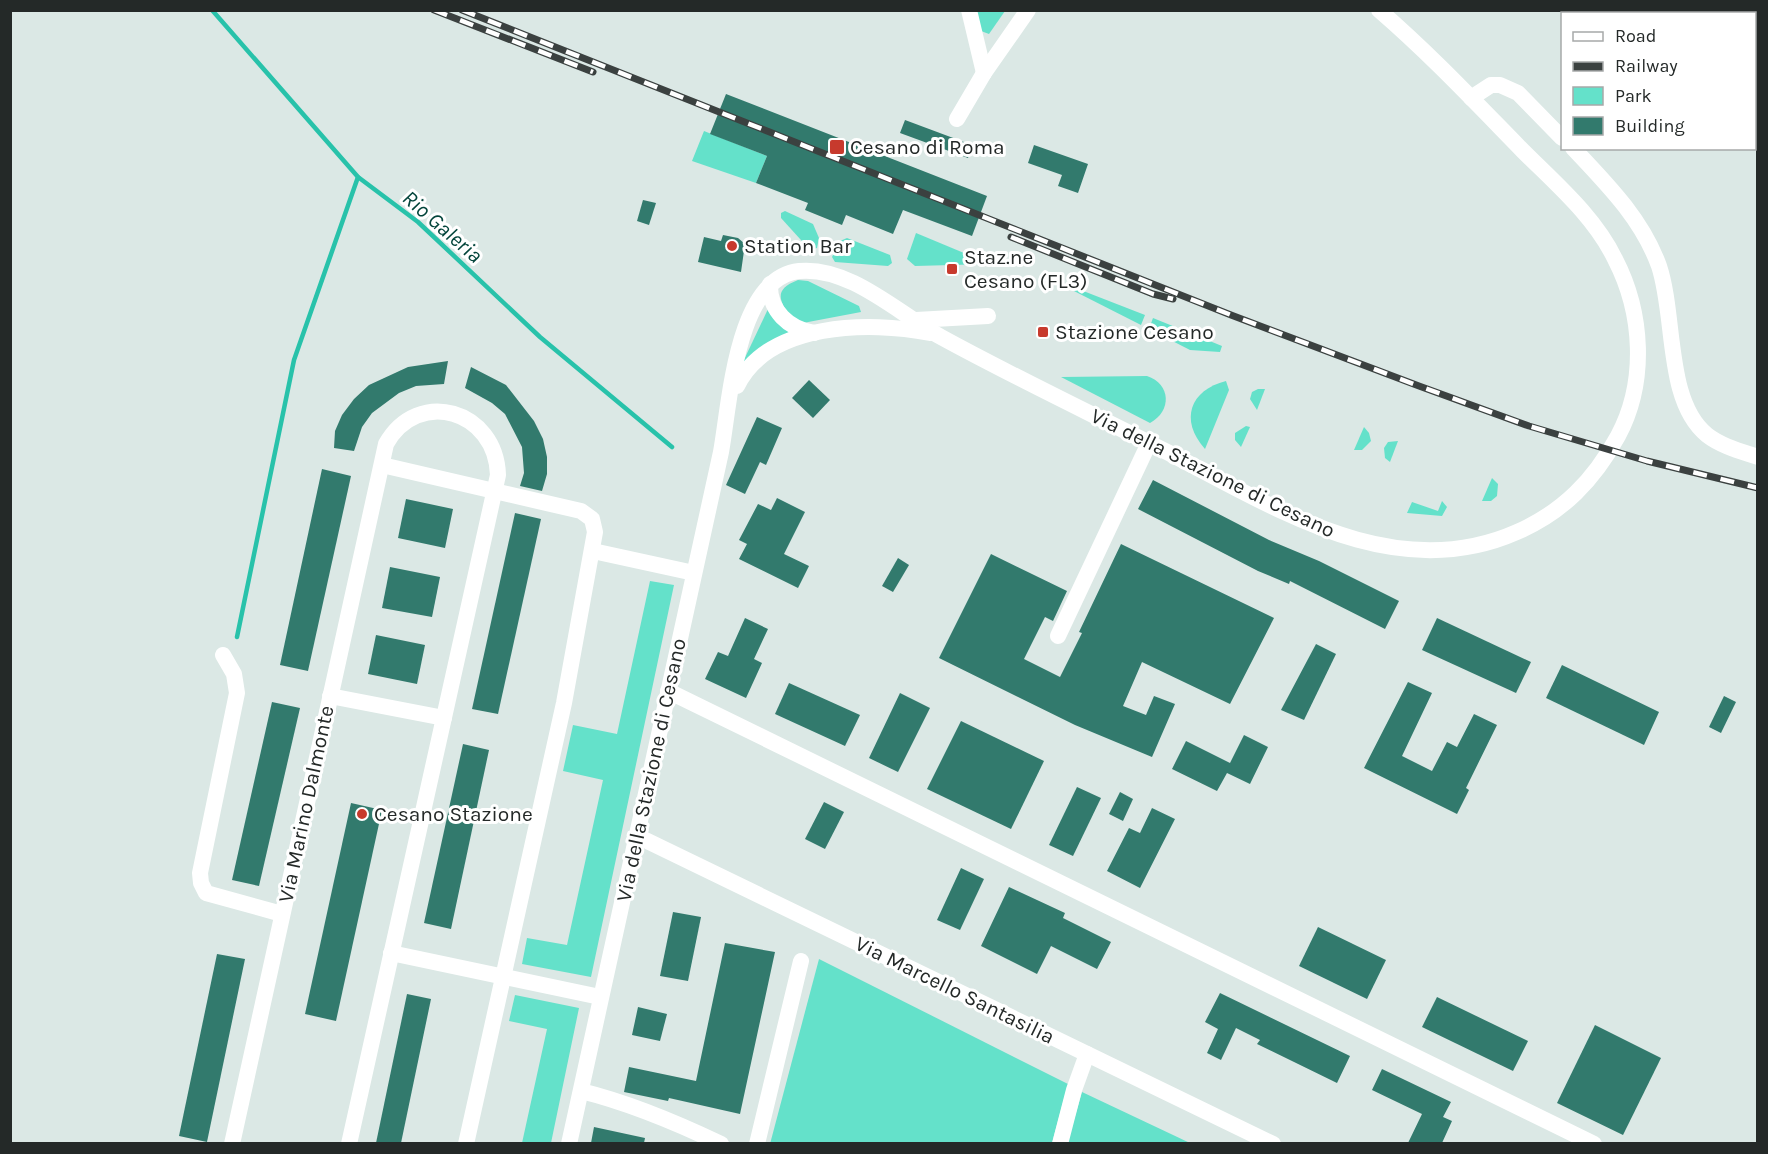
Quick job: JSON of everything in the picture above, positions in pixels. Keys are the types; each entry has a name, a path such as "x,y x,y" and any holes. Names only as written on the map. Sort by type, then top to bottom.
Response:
{"street":[{"path":"969,10 984,73"},
{"path":"957,119 984,73 1028,10"},
{"name":"Via della Stazione di Cesano","path":"569,1143 694,573 737,358 749,315 759,297 770,284 789,273 801,271 831,275 889,302 937,335 1296,517 1338,535 1392,549 1444,551 1494,541 1555,513 1583,487 1608,453 1630,408 1635,387 1637,336 1633,306 1617,261 1600,233 1577,206 1472,98 1379,10"},
{"path":"1472,98 1491,85 1512,89 1561,136"},
{"path":"1575,150 1631,214 1654,255 1668,303 1677,382 1688,410 1708,436 1729,447 1758,456"},
{"path":"770,284 772,302 780,315 795,328 814,333"},
{"path":"916,320 988,316"},
{"name":"Via della Stazione di Cesano","path":"731,396 742,374 761,356 784,344 814,333 877,325 937,335"},
{"name":"Via Marino Dalmonte","path":"232,1143 330,696 390,437 406,422 433,412 455,414 475,423 490,441 497,464 494,490 349,1143"},
{"path":"1058,636 1149,443"},
{"path":"382,465 585,513 595,527 593,551 564,703 466,1143"},
{"path":"593,551 694,573"},
{"path":"223,655 234,674 237,693 200,873 201,883 206,893 282,914"},
{"path":"668,691 1590,1143"},
{"path":"330,696 444,718"},
{"name":"Via Marcello Santasilia","path":"637,836 1273,1143"},
{"path":"391,952 600,997"},
{"path":"757,1143 801,961"},
{"path":"1060,1143 1074,1090 1088,1054"},
{"path":"580,1091 618,1100 721,1143"}],"green space":[{"path":"976,11 1005,11 989,34 981,31"},
{"path":"704,131 767,156 756,183 692,161"},
{"path":"785,211 813,224 819,238 817,248 810,250 781,218 781,213"},
{"path":"916,233 989,264 915,266 907,259"},
{"path":"847,238 890,255 892,263 888,266 835,262 832,257 840,241"},
{"path":"798,280 808,281 859,306 861,312 803,323 792,320 781,297 784,288"},
{"path":"1073,287 1145,315 1141,325 1072,290"},
{"path":"768,309 792,334 742,364"},
{"path":"1153,318 1222,346 1220,352 1190,350 1149,329"},
{"path":"1147,376 1161,385 1166,398 1162,412 1150,423 1061,377"},
{"path":"1226,381 1229,390 1205,449 1192,427 1192,407 1204,391"},
{"path":"1265,389 1257,410 1250,399 1252,392"},
{"path":"1246,426 1250,427 1241,447 1235,440 1235,433"},
{"path":"1364,427 1371,441 1362,450 1354,450"},
{"path":"1398,441 1390,462 1385,458 1384,448 1388,442"},
{"path":"1492,478 1498,484 1497,496 1491,501 1482,501"},
{"path":"1442,501 1447,507 1442,516 1407,513 1412,502 1438,511"},
{"path":"650,581 674,585 591,977 522,964 527,938 567,945 603,780 563,771 573,725 617,734"},
{"path":"819,959 1068,1084 1052,1143 770,1144"},
{"path":"515,995 579,1008 551,1143 522,1143 547,1029 509,1021"},
{"path":"1082,1092 1190,1143 1067,1144"}],"building":[{"path":"726,94 987,196 972,236 903,210 893,234 846,215 842,225 805,210 808,203 756,183 767,156 710,134"},
{"path":"905,120 972,145 968,158 900,133"},
{"path":"1034,145 1088,164 1078,193 1058,186 1062,175 1028,163"},
{"path":"643,200 656,203 649,225 637,221"},
{"path":"723,235 738,238 745,244 741,272 698,262 704,237 721,241"},
{"path":"448,361 444,384 416,386 399,393 372,413 362,427 354,451 334,448 335,431 342,415 369,385 408,367"},
{"path":"471,367 506,385 534,421 543,439 547,457 547,474 542,491 520,486 524,473 522,447 505,414 492,403 465,388"},
{"path":"809,380 830,400 813,418 792,398"},
{"path":"757,417 782,428 766,465 760,462 745,494 726,485"},
{"path":"322,469 351,476 308,671 280,665"},
{"path":"1153,480 1269,540 1319,561 1399,601 1385,629 1290,581 1289,584 1258,571 1138,509"},
{"path":"777,498 805,512 784,554 809,566 798,588 739,559 747,544 739,540 758,504 771,510"},
{"path":"406,499 453,509 445,548 398,538"},
{"path":"515,513 541,519 498,714 472,709"},
{"path":"1121,544 1274,618 1230,704 1142,662 1123,706 1146,715 1154,696 1175,704 1152,757 1075,725 939,658 991,554 1067,591 1053,621 1045,617 1024,659 1060,677"},
{"path":"898,558 909,565 893,592 882,586"},
{"path":"390,567 440,577 432,617 382,608"},
{"path":"745,618 768,629 754,659 762,663 746,698 705,679 718,652 728,656"},
{"path":"1437,618 1531,662 1516,693 1422,650"},
{"path":"376,635 425,645 417,684 368,674"},
{"path":"1316,644 1336,654 1304,720 1281,710"},
{"path":"1562,665 1659,712 1644,745 1546,698"},
{"path":"1408,682 1432,693 1402,756 1432,771 1447,742 1457,747 1474,714 1497,725 1466,788 1469,790 1457,814 1364,768"},
{"path":"789,683 860,715 845,746 775,714"},
{"path":"900,693 930,708 898,772 869,758"},
{"path":"1724,696 1736,702 1721,733 1709,727"},
{"path":"272,702 300,708 259,886 232,880"},
{"path":"961,721 1044,761 1011,829 927,789"},
{"path":"1244,735 1268,747 1250,784 1227,773 1217,791 1172,769 1186,741 1230,763"},
{"path":"463,744 489,750 451,929 424,923"},
{"path":"1077,787 1101,798 1073,856 1049,845"},
{"path":"1120,792 1133,799 1123,821 1109,814"},
{"path":"824,802 844,812 825,849 805,839"},
{"path":"351,803 382,810 336,1021 305,1014"},
{"path":"1152,808 1175,819 1140,888 1107,871 1129,828 1140,833"},
{"path":"961,868 984,879 960,930 937,920"},
{"path":"1009,887 1065,913 1063,918 1111,942 1097,969 1051,946 1037,974 981,946"},
{"path":"673,912 701,917 688,981 660,976"},
{"path":"1318,927 1386,960 1367,999 1299,966"},
{"path":"725,943 775,952 740,1114 669,1098 668,1101 624,1092 629,1067 696,1081"},
{"path":"217,954 245,959 207,1142 179,1136"},
{"path":"1220,993 1350,1056 1337,1083 1257,1044 1260,1040 1236,1028 1221,1060 1207,1053 1218,1029 1205,1022"},
{"path":"407,994 431,999 401,1143 376,1143"},
{"path":"1437,997 1528,1041 1513,1071 1422,1027"},
{"path":"638,1007 667,1014 660,1041 632,1035"},
{"path":"1595,1025 1661,1058 1623,1135 1557,1103"},
{"path":"1382,1069 1451,1102 1443,1117 1452,1121 1442,1143 1408,1143 1422,1114 1372,1090"},
{"path":"594,1127 645,1138 644,1143 591,1143"}],"waterway":[{"name":"Rio Galeria","path":"212,10 358,177 418,222 540,337 672,447"},
{"path":"237,637 294,360 358,177"}],"railway":[{"path":"434,10 593,72"},
{"path":"462,10 1231,315 1419,386 1529,426 1647,461 1758,488"},
{"path":"1011,237 1153,294 1173,299"}],"place":[{"name":"Cesano di Roma","path":"837,147"},
{"name":"Station Bar","path":"732,246"},
{"name":"Staz.ne Cesano (FL3)","path":"952,269"},
{"name":"Stazione Cesano","path":"1043,332"},
{"name":"Cesano Stazione","path":"362,814"}]}
